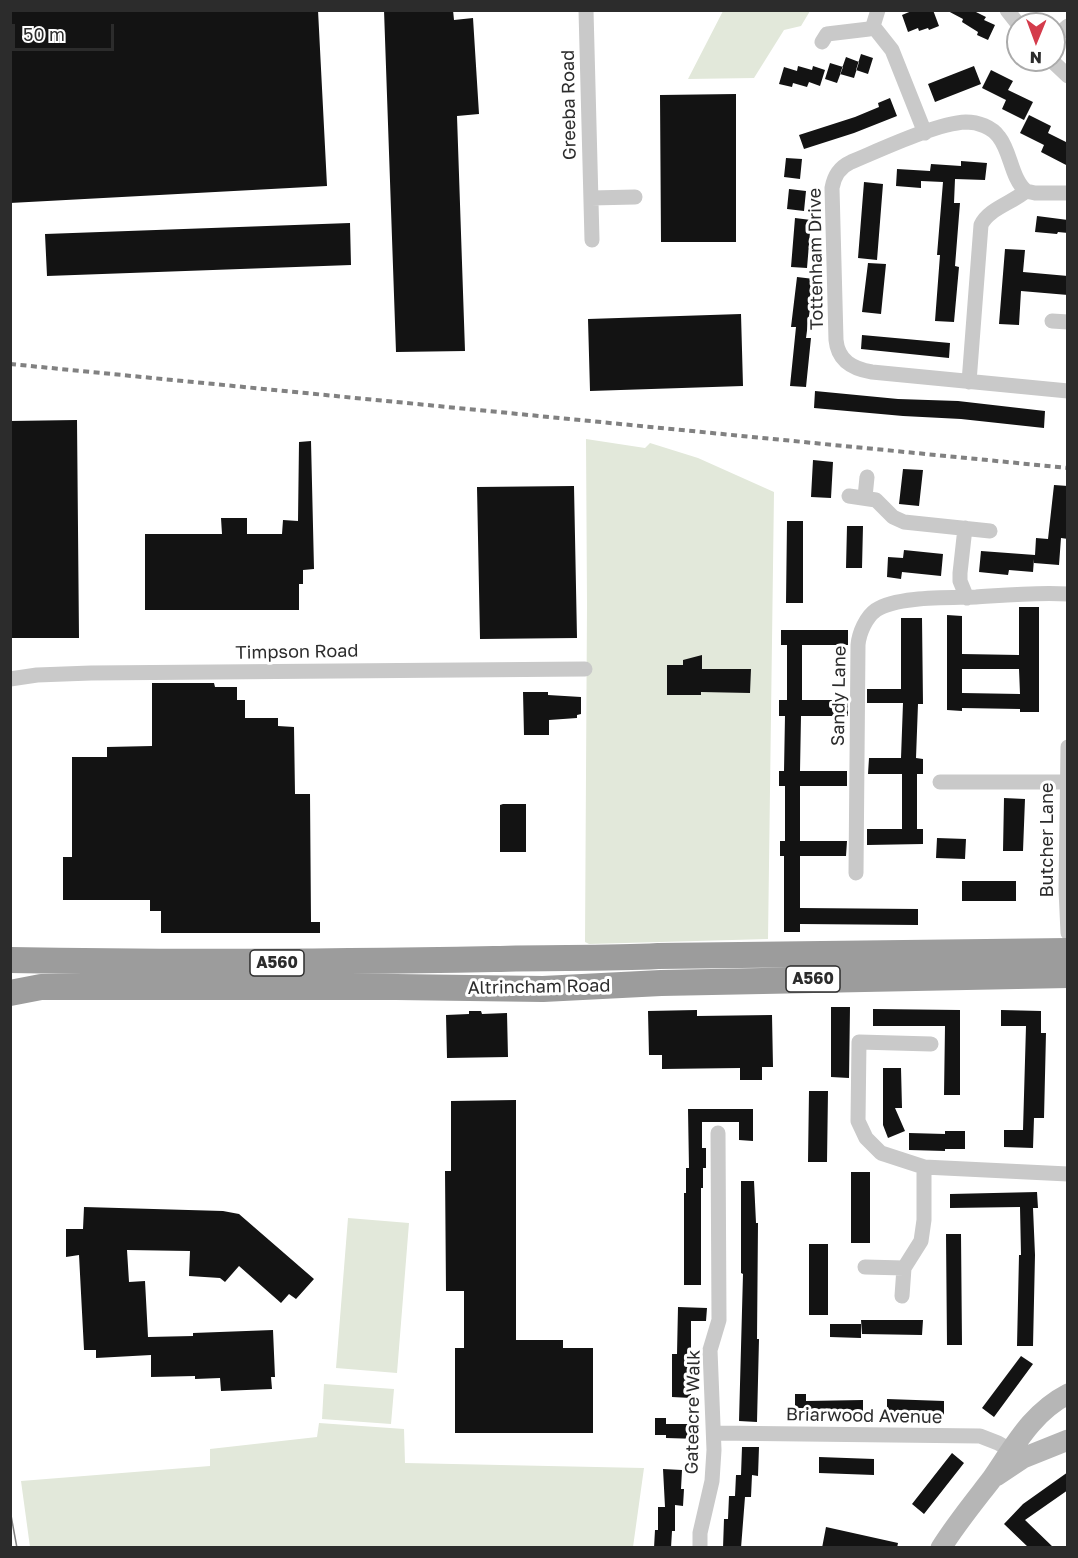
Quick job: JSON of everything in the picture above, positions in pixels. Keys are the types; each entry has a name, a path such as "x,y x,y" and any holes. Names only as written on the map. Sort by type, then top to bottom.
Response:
{"highway":[{"name":"Altrincham Road","path":"10,960 174,963 355,962 1068,951"},
{"name":"Altrincham Road","path":"10,993 41,987 551,989 660,983 1068,975"},
{"path":"10,983 41,987"}],"main road":[{"path":"961,953 990,962 1062,963 1068,968"},
{"path":"941,1548 965,1511 990,1480 1017,1454 1030,1422 1056,1400 1068,1394"},
{"path":"1017,1454 1068,1440"}],"street":[{"name":"Greeba Road","path":"586,10 592,240"},
{"path":"822,42 827,33 865,30 873,26 878,10"},
{"path":"873,26 892,50 925,133"},
{"name":"Tottenham Drive","path":"1026,191 1020,184 1000,138 979,124 965,122 925,133 851,162 841,169 835,178 832,194 837,345 843,359 856,369 1068,392"},
{"path":"969,382 981,225 984,219 1026,191 1068,193"},
{"path":"591,198 635,197"},
{"path":"865,497 867,477"},
{"path":"849,496 876,500 898,520 990,531"},
{"path":"965,528 960,581 967,597"},
{"name":"Sandy Lane","path":"856,873 860,634 870,615 882,607 902,602 1046,593 1068,594"},
{"name":"Timpson Road","path":"10,679 37,675 91,673 585,669"},
{"name":"Butcher Lane","path":"1068,747 1066,783 1068,933"},
{"path":"940,782 1066,783"},
{"path":"931,1044 859,1042 858,1121 866,1138 880,1153 924,1167 1068,1174"},
{"name":"Gateacre Walk","path":"700,1548 700,1533 712,1481 714,1433 710,1350 720,1320 718,1133"},
{"path":"902,1296 904,1268 921,1241 924,1220 924,1167"},
{"path":"865,1267 904,1268"},
{"name":"Briarwood Avenue","path":"714,1433 980,1436 1017,1454"}],"shaded area":[{"path":"723,11 810,11 801,26 784,30 754,78 688,79"},
{"path":"586,439 645,448 650,443 698,458 774,492 768,939 589,944 585,942"},
{"path":"348,1218 409,1223 397,1373 336,1368"},
{"path":"324,1384 394,1389 391,1424 322,1419"},
{"path":"319,1423 404,1429 405,1463 644,1468 633,1547 30,1547 21,1481 210,1466 210,1449 317,1437"}],"building":[{"path":"10,10 318,10 327,186 10,203"},
{"path":"384,10 453,10 454,20 473,18 479,114 457,116 465,351 396,352"},
{"path":"914,10 933,10 939,26 919,31 918,28 908,32 902,15"},
{"path":"946,10 972,10 986,17 984,20 995,25 988,40 977,35 978,32 962,22 963,19"},
{"path":"861,54 873,58 868,74 856,70"},
{"path":"846,57 859,62 854,78 840,74"},
{"path":"830,63 843,67 837,83 825,79"},
{"path":"798,66 812,70 813,66 825,70 820,86 809,82 807,87 793,83 792,87 779,84 784,67 797,71"},
{"path":"974,66 981,84 935,102 928,84"},
{"path":"991,70 1013,81 1008,90 1033,102 1024,120 1002,109 1006,100 982,88"},
{"path":"736,94 736,242 661,242 660,95"},
{"path":"890,98 897,116 804,149 799,135 855,117 879,107 878,103"},
{"path":"1029,115 1051,126 1048,133 1068,143 1068,166 1041,152 1044,145 1020,133"},
{"path":"786,158 802,159 800,179 784,177"},
{"path":"961,161 987,163 985,180 955,179 954,203 960,203 955,266 959,267 954,322 935,321 943,182 921,181 921,188 896,186 897,169 930,171 931,164 961,166"},
{"path":"864,182 883,184 877,260 858,258"},
{"path":"789,189 806,191 804,211 787,209"},
{"path":"1037,216 1068,220 1068,233 1035,232"},
{"path":"795,218 811,220 807,268 791,267"},
{"path":"350,223 351,265 47,276 45,234"},
{"path":"1005,249 1025,250 1023,272 1068,276 1068,295 1021,291 1019,325 999,324"},
{"path":"868,263 886,264 881,314 862,312"},
{"path":"797,277 814,279 806,338 811,338 806,387 790,386 796,327 791,327"},
{"path":"741,314 743,386 590,391 588,319"},
{"path":"862,335 950,343 949,358 861,349"},
{"path":"815,391 898,399 958,401 1045,411 1044,428 814,408"},
{"path":"77,420 79,638 10,638 10,421"},
{"path":"311,441 314,569 303,570 303,584 299,584 299,610 145,610 145,534 222,534 221,518 247,518 247,534 282,534 283,520 298,521 299,442"},
{"path":"813,460 833,462 831,498 811,497"},
{"path":"903,469 923,470 919,506 899,504"},
{"path":"1054,485 1068,486 1068,539 1061,538 1059,565 1034,563 1034,559 1033,572 1009,570 1008,575 979,572 981,551 1035,555 1036,538 1048,539"},
{"path":"574,486 577,638 480,639 477,487"},
{"path":"787,521 803,521 803,603 786,603"},
{"path":"847,526 863,526 862,568 846,568"},
{"path":"904,550 943,554 941,576 902,572 901,579 887,577 888,557 903,558"},
{"path":"1019,607 1039,607 1039,712 1020,712 1020,709 947,710 947,615 962,616 962,654 1019,655","holes":["962,669 1019,669 1020,694 962,693"]},
{"path":"901,618 922,618 923,704 918,704 916,758 923,759 923,774 917,774 917,829 923,829 923,844 867,845 867,829 902,829 902,774 868,774 869,758 901,758 903,703 867,703 867,689 901,689"},
{"path":"781,630 848,630 848,645 802,645 802,700 848,700 848,716 801,716 800,771 847,771 847,786 800,786 800,841 847,841 846,856 800,856 800,908 918,909 918,925 800,924 800,932 784,932 784,856 780,856 780,841 785,841 785,786 779,786 779,771 784,771 785,716 779,716 779,700 787,700 787,645 781,645"},
{"path":"702,655 702,669 751,669 750,693 701,692 701,695 667,695 667,665 683,665 683,660"},
{"path":"152,683 214,683 215,687 237,687 237,700 245,700 245,718 278,718 278,726 294,727 295,794 310,794 311,922 320,922 320,933 161,933 161,911 150,911 150,900 63,900 63,857 72,857 72,757 107,757 107,747 152,746"},
{"path":"523,692 548,692 548,695 581,697 581,714 577,715 577,718 549,720 549,735 524,735"},
{"path":"1004,798 1025,799 1023,851 1003,851"},
{"path":"526,804 526,852 500,852 500,805"},
{"path":"937,838 966,839 965,859 936,858"},
{"path":"962,881 1016,881 1016,901 962,901"},
{"path":"831,1007 850,1007 849,1078 831,1077"},
{"path":"873,1009 960,1010 960,1095 944,1095 945,1026 873,1026"},
{"path":"697,1010 697,1016 772,1015 773,1067 762,1067 762,1080 740,1080 740,1068 662,1069 662,1055 649,1055 648,1011"},
{"path":"1001,1010 1041,1011 1041,1033 1046,1033 1044,1118 1034,1118 1033,1148 1004,1147 1004,1130 1023,1130 1026,1026 1001,1026"},
{"path":"469,1011 481,1011 482,1014 507,1013 508,1057 447,1058 446,1015 469,1014"},
{"path":"883,1068 901,1068 902,1108 895,1108 905,1131 888,1138 883,1125"},
{"path":"809,1091 828,1091 827,1162 808,1162"},
{"path":"516,1100 516,1340 563,1340 563,1348 593,1348 593,1433 455,1433 455,1348 464,1348 464,1291 446,1291 445,1171 451,1171 451,1101"},
{"path":"688,1109 753,1109 753,1141 739,1140 739,1122 702,1122 702,1148 706,1148 706,1168 703,1168 703,1188 701,1188 701,1285 684,1285 684,1193 686,1193 686,1168 689,1168"},
{"path":"945,1131 965,1131 965,1149 909,1150 909,1133 945,1134"},
{"path":"851,1172 870,1172 870,1243 851,1243"},
{"path":"741,1181 754,1181 756,1223 758,1223 757,1422 739,1421 743,1274 741,1273"},
{"path":"1037,1192 1038,1208 1033,1208 1035,1255 1033,1346 1017,1346 1019,1255 1021,1255 1020,1207 950,1208 950,1194"},
{"path":"84,1207 223,1211 239,1214 314,1279 296,1299 289,1294 281,1303 239,1266 225,1282 220,1278 189,1276 190,1251 127,1250 129,1282 145,1281 148,1337 273,1330 275,1377 271,1377 272,1389 221,1391 220,1378 151,1377 151,1355 96,1358 96,1350 84,1350 79,1255 66,1257 66,1229 83,1229"},
{"path":"946,1234 961,1234 962,1345 947,1345"},
{"path":"809,1244 828,1244 828,1315 809,1315"},
{"path":"678,1307 707,1308 706,1321 691,1321 691,1398 672,1397 672,1354 677,1354"},
{"path":"861,1320 923,1320 922,1335 862,1334"},
{"path":"830,1324 861,1324 861,1338 830,1337"},
{"path":"1021,1356 1033,1364 994,1417 982,1408"},
{"path":"795,1394 806,1394 806,1401 863,1400 863,1413 795,1414"},
{"path":"887,1399 944,1401 944,1415 887,1414"},
{"path":"655,1418 666,1418 666,1424 699,1424 699,1439 666,1438 666,1435 655,1435"},
{"path":"742,1447 759,1447 758,1476 752,1475 751,1497 745,1497 741,1548 723,1548 724,1519 728,1519 729,1496 735,1496 736,1475 741,1475"},
{"path":"952,1453 964,1463 924,1514 912,1504"},
{"path":"819,1457 874,1459 874,1475 819,1473"},
{"path":"663,1469 682,1470 683,1506 675,1505 675,1531 672,1531 671,1548 654,1548 655,1530 658,1530 658,1507 665,1507"},
{"path":"1068,1472 1068,1490 1025,1520 1054,1548 1029,1548 1004,1524 1023,1504"},
{"path":"826,1527 898,1543 897,1548 822,1548"}],"tram line":[{"path":"10,1510 17,1548"}],"railway":[{"path":"10,364 1068,468"}]}
